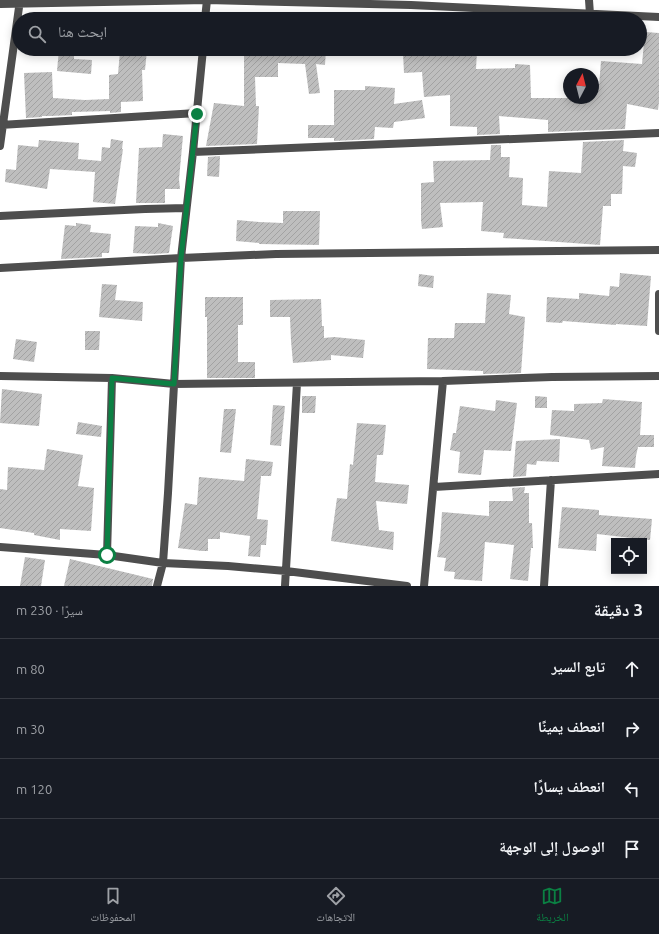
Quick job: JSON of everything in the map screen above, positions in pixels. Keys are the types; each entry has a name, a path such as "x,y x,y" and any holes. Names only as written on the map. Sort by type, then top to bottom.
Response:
{"street":[{"path":"0,4 20,2 207,0 411,3 557,12"},
{"path":"206,12 207,0"},
{"path":"589,0 590,12"},
{"path":"19,12 20,2"},
{"path":"647,16 659,17"},
{"path":"0,146 12,56"},
{"path":"157,586 163,563 181,258 202,56"},
{"path":"2,125 197,114"},
{"path":"193,152 659,133"},
{"path":"0,216 186,208"},
{"path":"0,268 276,254 659,250"},
{"path":"659,294 659,331"},
{"path":"0,376 112,378 174,384 443,381 552,377 659,376"},
{"path":"107,555 112,378"},
{"path":"424,586 443,381"},
{"path":"285,586 297,383"},
{"path":"659,465 659,479"},
{"path":"434,486 659,474"},
{"path":"544,586 551,480"},
{"path":"0,547 107,555 163,563 228,566 286,571 407,586"}],"building":[{"path":"647,32 659,33 658,110 627,104 625,129 548,132 548,120 499,116 500,134 477,135 477,127 450,126 450,95 424,97 422,72 404,73 403,56 477,56 476,69 515,68 515,64 530,65 531,98 563,98 563,104 599,104 601,61 642,64 643,56 647,56"},
{"path":"58,56 74,56 74,59 92,60 91,74 57,71"},
{"path":"120,56 146,56 145,70 142,70 143,101 121,102 121,112 72,112 72,115 26,118 24,73 52,72 53,98 85,100 109,99 109,75 118,74"},
{"path":"244,56 326,56 325,65 316,64 320,93 309,94 305,64 278,63 278,77 255,77 256,106 259,106 257,144 206,146 214,103 244,106"},
{"path":"365,86 395,88 394,104 422,100 425,118 394,122 393,128 375,127 374,139 334,141 334,138 308,138 308,125 334,125 334,90 365,90"},
{"path":"163,134 183,136 179,179 180,189 165,189 165,203 136,203 139,148 162,147"},
{"path":"111,139 123,141 115,204 93,202 95,172 50,169 47,189 5,182 6,169 16,170 18,145 38,147 39,140 79,143 78,159 101,161 102,147 110,148"},
{"path":"624,140 623,151 637,153 635,167 623,166 622,194 611,194 611,206 603,206 600,245 503,238 504,233 481,231 483,202 440,203 443,227 422,229 421,183 434,182 433,161 490,160 491,145 501,145 501,157 510,157 509,177 523,178 522,205 547,207 549,171 581,173 583,142"},
{"path":"220,156 219,177 207,176 208,157"},
{"path":"283,211 320,211 319,245 259,244 236,241 237,220 283,223"},
{"path":"76,223 91,225 90,232 111,234 109,253 102,253 102,257 61,259 65,225 76,226"},
{"path":"158,223 173,226 169,253 133,253 135,226 158,227"},
{"path":"620,273 651,276 647,326 563,321 562,323 546,322 547,297 579,299 579,293 609,296 610,286 619,287"},
{"path":"419,274 434,276 433,288 418,286"},
{"path":"102,284 117,285 115,300 143,302 142,321 99,317"},
{"path":"487,293 511,295 509,314 525,317 521,373 483,374 483,371 427,369 428,338 454,338 455,323 485,323"},
{"path":"205,297 243,297 243,325 238,325 238,362 255,362 255,378 207,378 207,317 205,317"},
{"path":"321,299 324,338 334,337 365,340 363,358 331,355 331,360 293,363 290,317 270,317 270,300"},
{"path":"85,331 100,331 99,350 85,350"},
{"path":"16,339 37,342 34,362 13,359"},
{"path":"2,389 42,394 39,426 0,423"},
{"path":"302,396 316,396 315,413 302,413"},
{"path":"535,396 547,397 547,408 535,408"},
{"path":"603,399 642,402 640,435 654,435 654,447 638,447 635,468 602,466 604,447 591,450 589,440 550,435 552,410 574,411 574,404 602,403"},
{"path":"496,400 517,403 511,451 484,450 481,475 458,473 460,452 450,450 453,433 456,433 460,406 495,411"},
{"path":"273,405 285,406 281,446 270,445"},
{"path":"224,409 236,409 231,453 220,452"},
{"path":"78,422 102,426 101,437 76,434"},
{"path":"357,423 386,425 383,455 377,455 375,482 409,485 407,504 376,501 379,530 394,532 393,550 331,541 337,498 347,499 350,464 353,465"},
{"path":"560,439 559,462 537,461 536,465 527,464 526,476 513,477 516,441"},
{"path":"47,449 83,455 78,486 94,488 91,531 60,529 60,540 34,535 34,533 0,528 0,489 7,490 8,467 44,470"},
{"path":"246,459 273,462 271,476 261,476 257,519 268,520 266,545 261,545 260,557 248,556 250,536 220,532 220,539 208,539 208,551 178,548 185,503 197,505 199,477 244,481"},
{"path":"525,487 524,493 529,493 529,523 532,523 533,548 531,548 528,581 510,579 514,545 485,542 482,581 454,579 455,572 444,571 446,558 437,557 440,541 442,512 489,516 489,501 513,501 512,488"},
{"path":"562,507 599,510 599,515 652,519 650,540 647,540 647,538 597,534 596,551 558,548"},
{"path":"25,557 45,560 41,586 20,586"},
{"path":"70,559 153,579 152,586 64,586"}],"route":[{"path":"107,555 112,378 174,384 181,258 197,114"}]}
